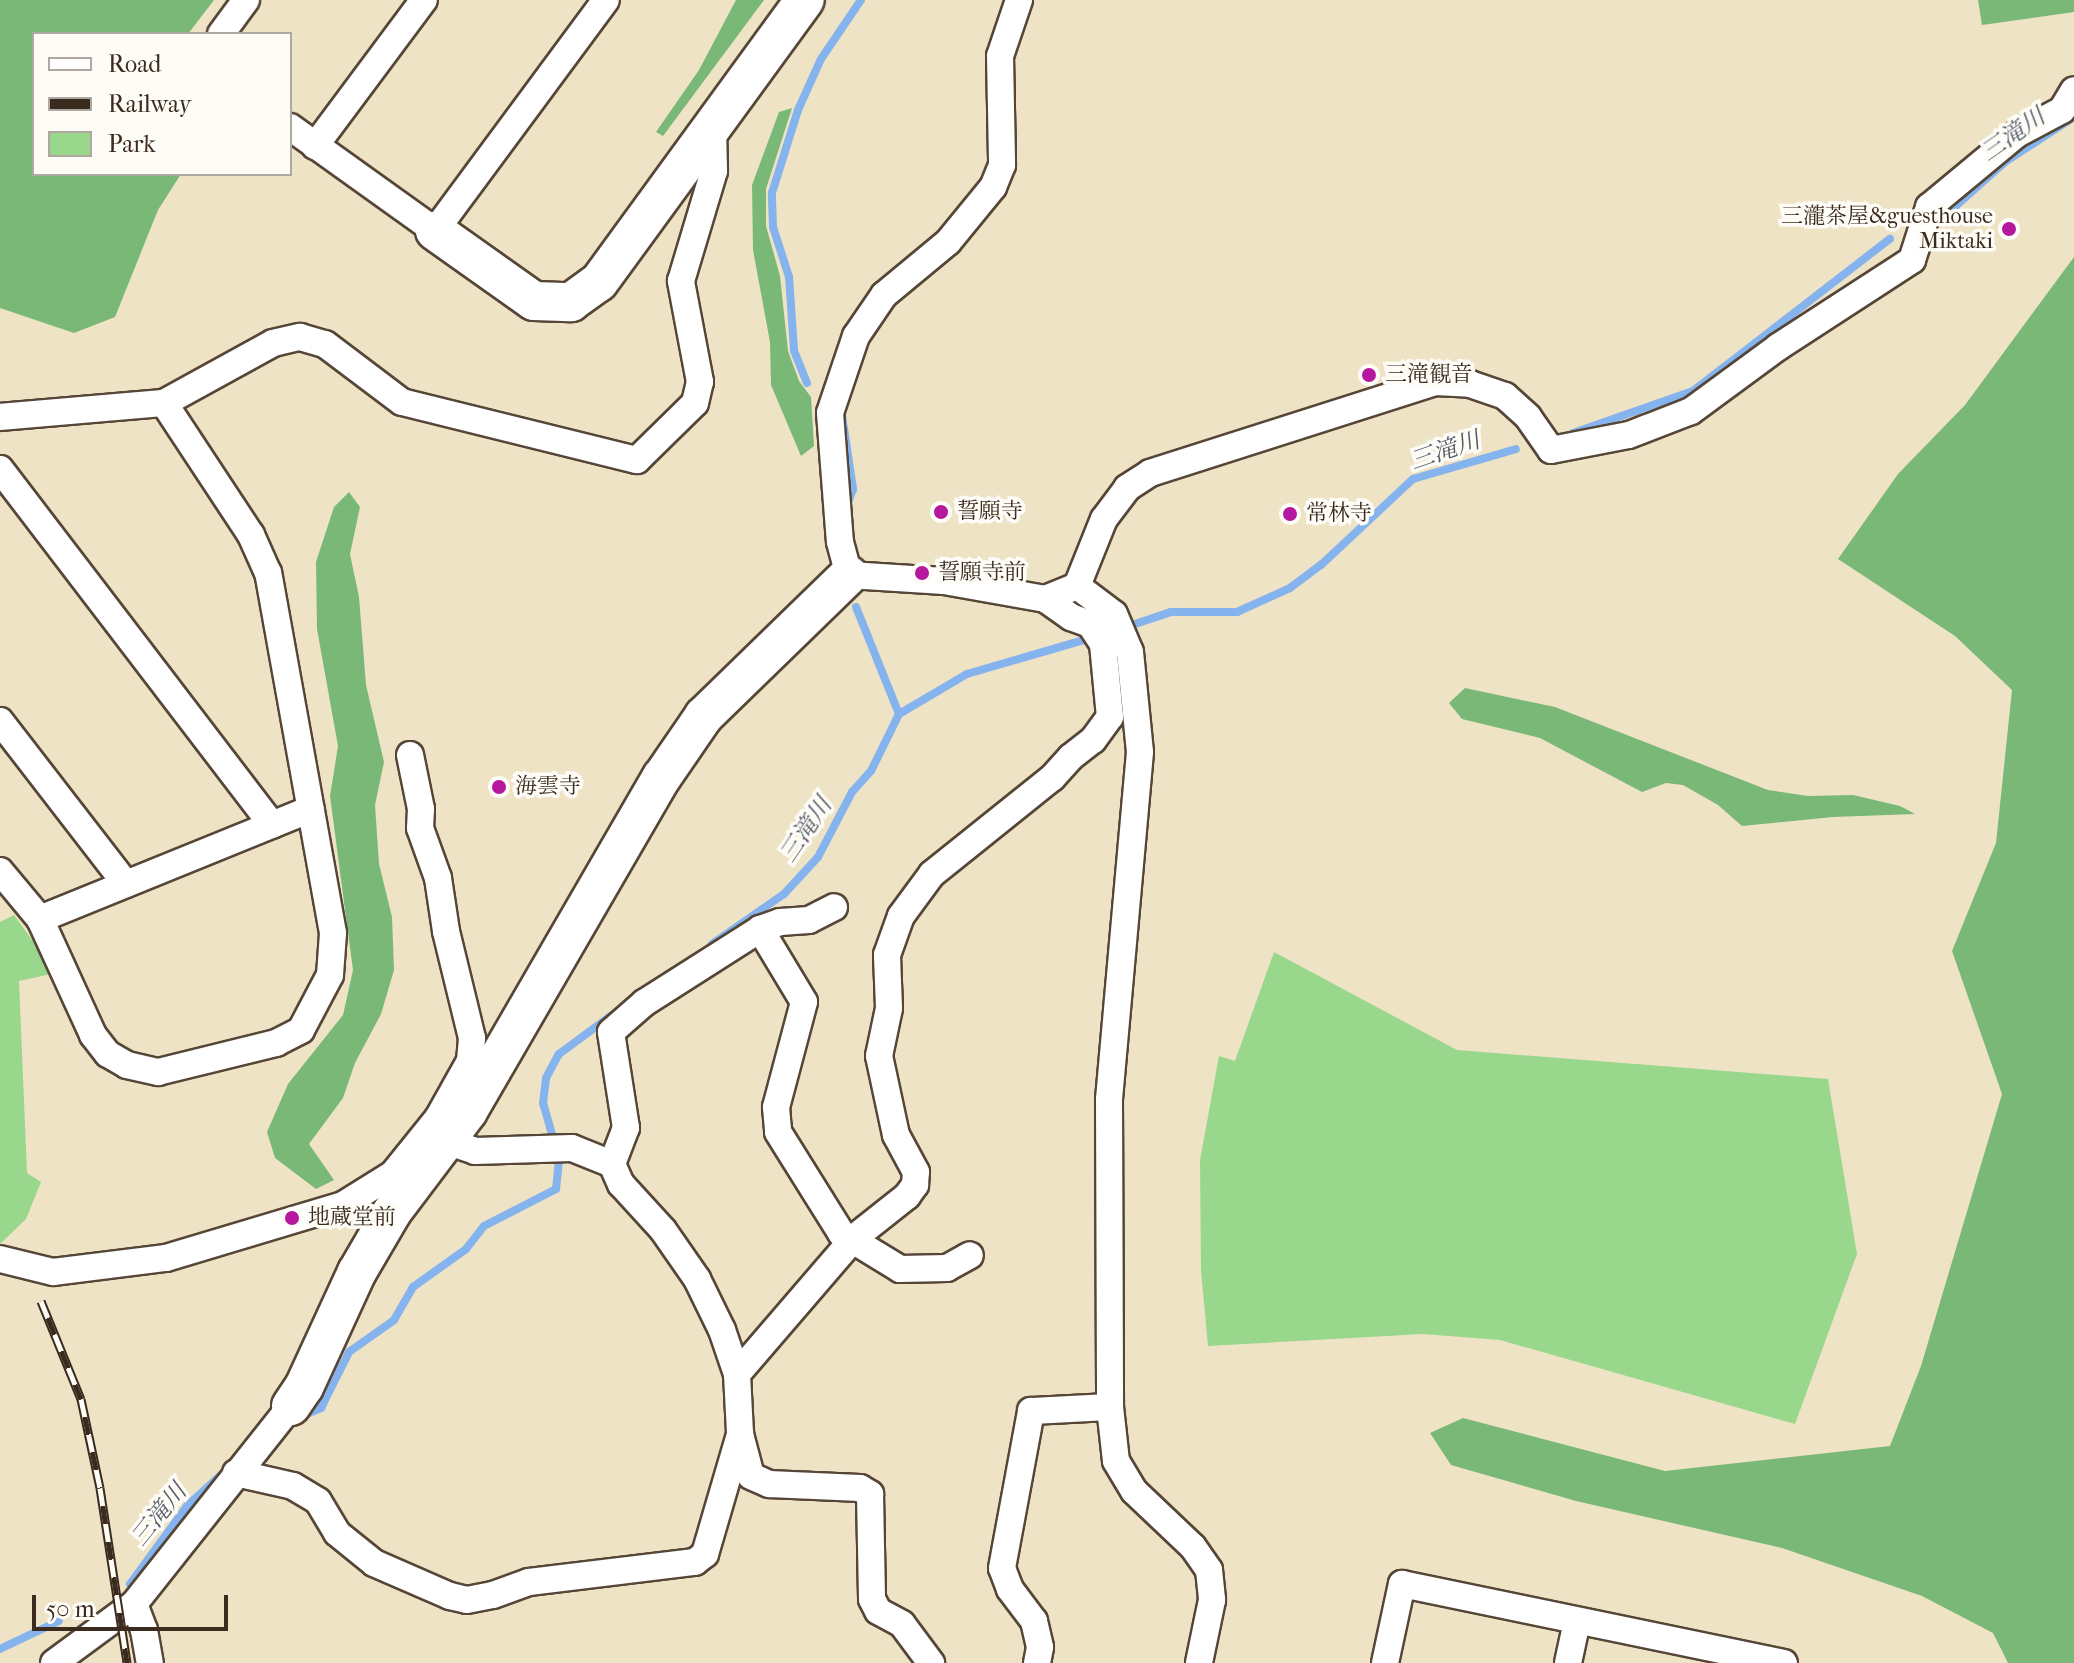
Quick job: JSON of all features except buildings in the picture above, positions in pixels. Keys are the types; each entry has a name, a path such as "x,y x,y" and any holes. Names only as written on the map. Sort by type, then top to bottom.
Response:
{"street":[{"path":"222,32 246,0"},
{"path":"315,146 424,0"},
{"path":"435,231 606,0"},
{"path":"292,129 534,301 571,302 599,282 805,0"},
{"path":"849,575 840,542 830,413 856,336 884,295 948,242 993,187 1002,165 1000,56 1019,0"},
{"path":"1045,599 1077,586 1104,519 1127,488 1150,473 1435,382 1470,384 1505,396 1528,417 1551,450 1629,435 1691,411 1778,347 1912,260 1929,207 2017,134 2062,110 2074,90"},
{"path":"0,417 164,403 273,343 300,337 325,344 402,402 637,460 695,403 700,382 681,281 714,171 713,127"},
{"path":"0,871 40,919 93,1035 108,1054 127,1065 158,1072 276,1043 301,1030 330,975 333,933 268,573 251,535 164,403"},
{"path":"0,469 272,825"},
{"path":"0,1259 53,1272 166,1258 343,1205 402,1180 445,1141 468,1111 662,777 704,716 849,575 944,581 1045,599 1071,617 1090,624 1103,644 1110,717 1093,740 1071,757 1052,778 932,874 901,916 887,955 889,1008 879,1056 896,1135 916,1172 915,1185 907,1196 854,1238 737,1374"},
{"path":"1077,586 1114,614 1130,652 1140,752 1109,1100 1110,1407 1116,1461 1128,1481 1193,1547 1209,1570 1212,1600 1199,1663"},
{"path":"0,721 126,884"},
{"path":"54,1663 134,1604 291,1406 309,1376 357,1272 392,1212 402,1180 470,1061 472,1038 446,931 438,878 420,828 421,809 410,755"},
{"path":"40,919 311,809"},
{"path":"612,1164 626,1128 611,1032 644,1003 760,929 780,922 809,920 834,907"},
{"path":"760,929 804,1002 776,1107 778,1132 841,1233 854,1238 900,1269 947,1268 970,1255"},
{"path":"445,1141 475,1151 572,1148 612,1164 621,1184 663,1230 697,1279 722,1330 737,1374 740,1434 751,1476 769,1484 860,1488 870,1494 872,1599 878,1611 902,1624 931,1663"},
{"path":"1037,1663 1040,1647 1034,1621 1010,1589 1002,1568 1031,1411 1110,1407"},
{"path":"236,1473 293,1486 318,1501 337,1533 374,1563 450,1596 467,1600 493,1595 529,1582 695,1562 705,1554 740,1434"},
{"path":"1385,1663 1402,1584 1751,1659 1784,1663"},
{"path":"134,1604 144,1630 150,1663"},
{"path":"1568,1663 1577,1621"}],"green space":[{"path":"0,0 214,0 190,32 32,32 32,176 180,176 158,210 115,317 74,333 0,308"},
{"path":"736,0 764,0 663,136 656,132 699,70"},
{"path":"1978,0 2074,0 2074,12 1982,25"},
{"path":"792,108 766,189 766,226 780,276 788,351 799,381 811,397 814,446 801,456 771,385 770,342 753,250 752,185 779,112"},
{"path":"2074,257 2074,1663 2008,1663 1993,1633 1922,1596 1782,1548 1576,1501 1451,1465 1430,1433 1463,1418 1665,1471 1890,1446 1921,1366 2002,1094 1952,951 1996,843 2012,690 1955,636 1838,559 1898,474 1965,405"},
{"path":"349,492 360,507 350,554 359,597 366,685 384,762 375,805 379,864 392,917 394,970 381,1014 355,1063 343,1098 309,1144 334,1180 316,1189 275,1158 267,1132 288,1084 343,1015 353,970 330,796 338,746 317,629 316,562 334,507"},
{"path":"1465,688 1555,707 1768,790 1808,796 1853,795 1900,806 1915,814 1833,817 1742,826 1718,805 1683,785 1666,783 1642,792 1540,738 1462,719 1449,703"},
{"path":"14,915 56,973 19,981 27,1173 41,1182 26,1219 0,1244 0,922"},
{"path":"1274,952 1457,1050 1828,1079 1857,1254 1795,1424 1500,1340 1423,1334 1208,1346 1201,1271 1200,1160 1219,1056 1235,1061"}],"waterway":[{"path":"807,383 794,350 789,277 773,227 772,193 798,110 821,59 861,0"},
{"name":"三滝川","path":"1940,220 2005,162 2074,117"},
{"name":"三滝川","path":"1573,433 1693,391 1890,239"},
{"path":"842,415 853,489 846,508"},
{"name":"三滝川","path":"1123,628 1171,612 1237,612 1290,588 1321,565 1413,479 1516,449"},
{"path":"856,607 899,714"},
{"name":"三滝川","path":"712,944 784,894 818,857 852,792 871,771 899,714 967,674 1094,637"},
{"name":"三滝川","path":"302,1416 321,1408 349,1352 394,1320 413,1287 466,1249 484,1226 556,1189 559,1159 543,1103 546,1078 559,1054 616,1012"},
{"name":"三滝川","path":"130,1584 187,1506 222,1474"},
{"name":"三滝川","path":"0,1649 59,1621"}],"railway":[{"path":"41,1301 81,1399 100,1488 127,1663"}],"place":[{"name":"三瀧茶屋&guesthouse Miktaki","path":"2009,229"},
{"name":"三滝観音","path":"1369,375"},
{"name":"誓願寺","path":"941,512"},
{"name":"常林寺","path":"1290,514"},
{"name":"誓願寺前","path":"922,573"},
{"name":"海雲寺","path":"499,787"},
{"name":"地蔵堂前","path":"292,1218"}]}
